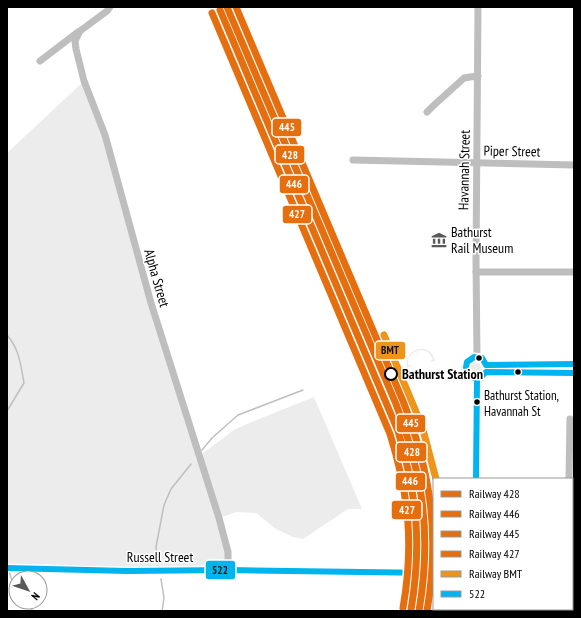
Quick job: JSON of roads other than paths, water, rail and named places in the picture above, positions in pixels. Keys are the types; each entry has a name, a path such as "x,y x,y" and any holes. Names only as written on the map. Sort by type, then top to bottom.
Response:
{"street":[{"path":"40,61 107,11 110,7"},
{"name":"Havannah Street","path":"477,357 476,272 478,7"},
{"name":"Alpha Street","path":"80,31 75,41 84,81 105,135 151,303 221,524 228,552 228,570"},
{"path":"427,112 464,78 478,76"},
{"name":"Piper Street","path":"353,160 574,164"},
{"path":"476,272 574,272"},
{"path":"477,357 482,358 486,364 486,372 481,377 470,377 465,369 465,365 469,360 477,357"},
{"path":"538,372 539,363"},
{"path":"486,364 574,364"},
{"path":"486,372 574,372"},
{"path":"476,478 477,378"},
{"path":"569,478 570,419"},
{"name":"Russell Street","path":"7,568 127,571 228,570 433,573"}],"waterway":[{"path":"7,335 17,351 24,383 7,411"},
{"path":"202,450 212,438 238,415 303,390"},
{"path":"157,562 156,547 164,505 171,489 191,464"},
{"path":"161,579 164,598 162,611"}],"rail line":[{"name":"428","path":"227,7 396,404 405,430 419,481 425,531 423,583 419,611"},
{"name":"445","path":"236,7 403,401 413,428 426,479 433,530 433,556 427,611"},
{"name":"446","path":"220,10 398,431 410,477 416,520 416,563 411,610"},
{"name":"427","path":"212,13 390,434 402,478 408,520 408,563 403,608"},
{"name":"BMT","path":"384,335 422,426 436,478"}],"place":[{"name":"Bathurst Rail Museum","path":"439,240"},
{"name":"Bathurst Station","path":"391,374"},
{"name":"Bathurst Station, Havannah St","path":"477,402"}]}
